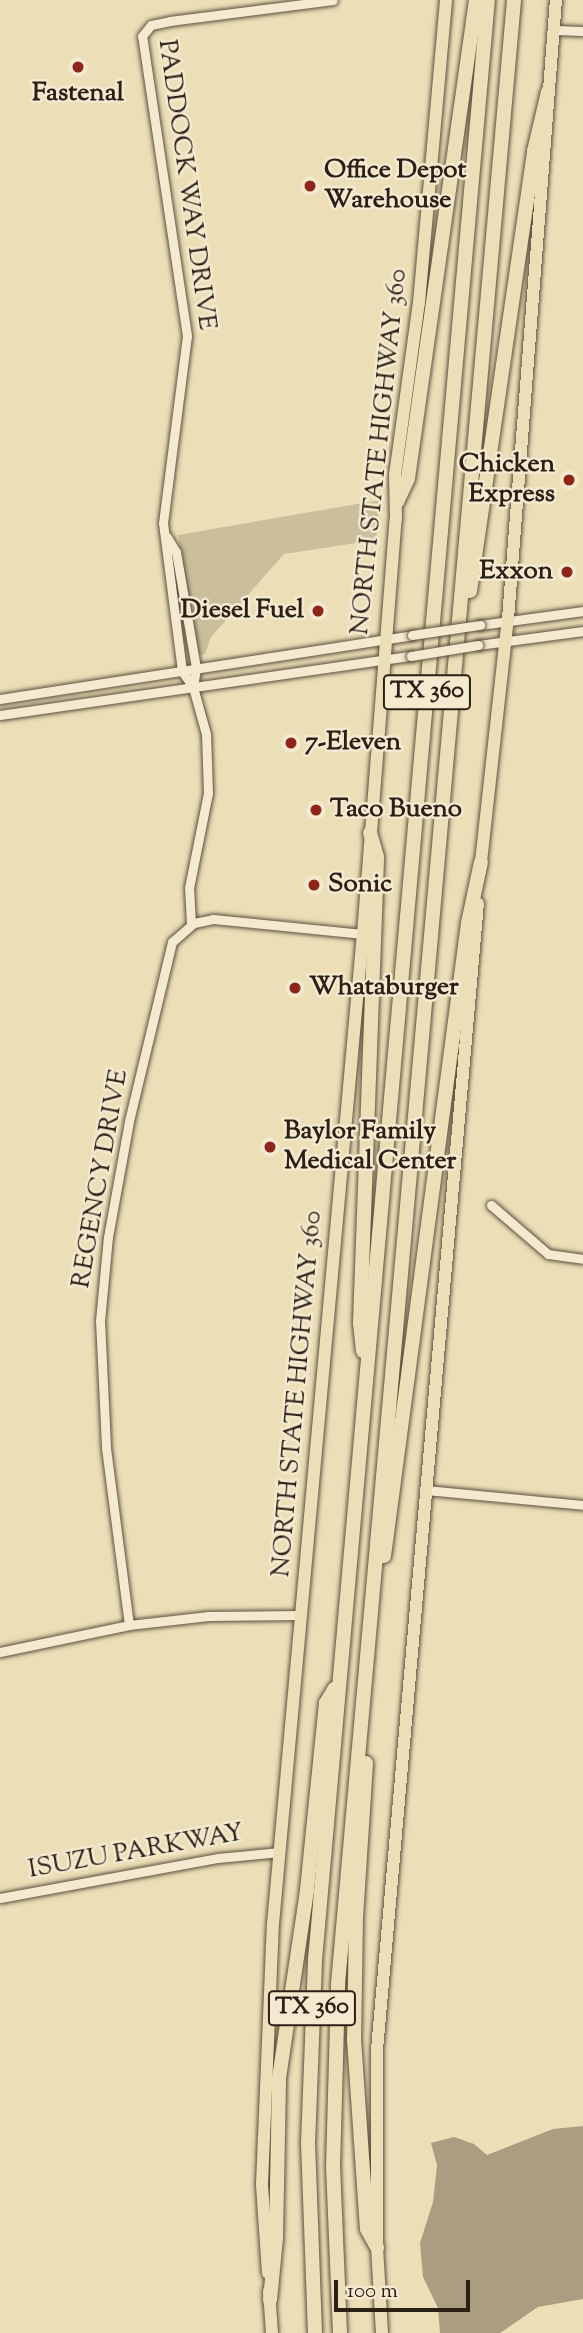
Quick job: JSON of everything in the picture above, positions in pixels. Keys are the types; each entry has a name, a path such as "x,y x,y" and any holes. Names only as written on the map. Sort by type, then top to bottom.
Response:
{"highway":[{"path":"397,502 410,465 476,0"},
{"name":"TX 360","path":"315,2333 309,2069 338,1684 488,0"},
{"name":"TX 360","path":"340,2333 333,2216 334,2063 371,1600 514,0"},
{"path":"461,607 472,588 534,151 548,92"},
{"path":"366,1384 360,1323 377,857 370,833"},
{"path":"371,1600 381,1580 468,923 481,862"},
{"path":"270,2300 276,2238 279,2078 307,1890 326,1703 338,1684"},
{"path":"362,1707 369,1729 356,1917 356,2105 368,2229 377,2247"}],"main road":[{"name":"NORTH STATE HIGHWAY 360","path":"272,2333 262,2184 264,2080 280,1852 362,934 382,660 397,502 395,475 419,303 446,0"},
{"path":"382,2333 377,2247 377,2050 481,862 508,620 556,0"}],"street":[{"name":"PADDOCK WAY DRIVE","path":"191,924 189,888 208,793 206,734 193,687 182,671 164,556 169,464 183,392 187,336 142,36 150,25 170,21 334,0"},
{"path":"554,30 583,31"},
{"name":"PADDOCK WAY DRIVE","path":"166,535 176,552 195,668 193,687"},
{"path":"0,699 384,638 583,611"},
{"path":"0,715 583,631"},
{"path":"191,924 234,919 362,934"},
{"name":"REGENCY DRIVE","path":"129,1625 106,1447 102,1290 129,1121 158,995 172,942 191,924"},
{"path":"491,1205 548,1254 583,1259"},
{"path":"425,1490 583,1505"},
{"path":"0,1652 129,1625 208,1616 301,1615"},
{"name":"ISUZU PARKWAY","path":"0,1898 218,1858 280,1852"}],"shaded area":[{"path":"380,500 376,540 284,554 211,637 205,654 198,655 178,535"},
{"path":"583,2126 583,2299 538,2307 500,2333 440,2333 438,2308 423,2277 420,2243 433,2202 437,2165 431,2143 454,2137 474,2144 487,2155 553,2129"}],"place":[{"name":"Fastenal","path":"78,67"},
{"name":"Office Depot Warehouse","path":"310,186"},
{"name":"Chicken Express","path":"569,480"},
{"name":"Exxon","path":"567,572"},
{"name":"Diesel Fuel","path":"318,611"},
{"name":"7-Eleven","path":"291,743"},
{"name":"Taco Bueno","path":"316,810"},
{"name":"Sonic","path":"314,885"},
{"name":"Whataburger","path":"295,988"},
{"name":"Baylor Family Medical Center","path":"270,1147"}]}
